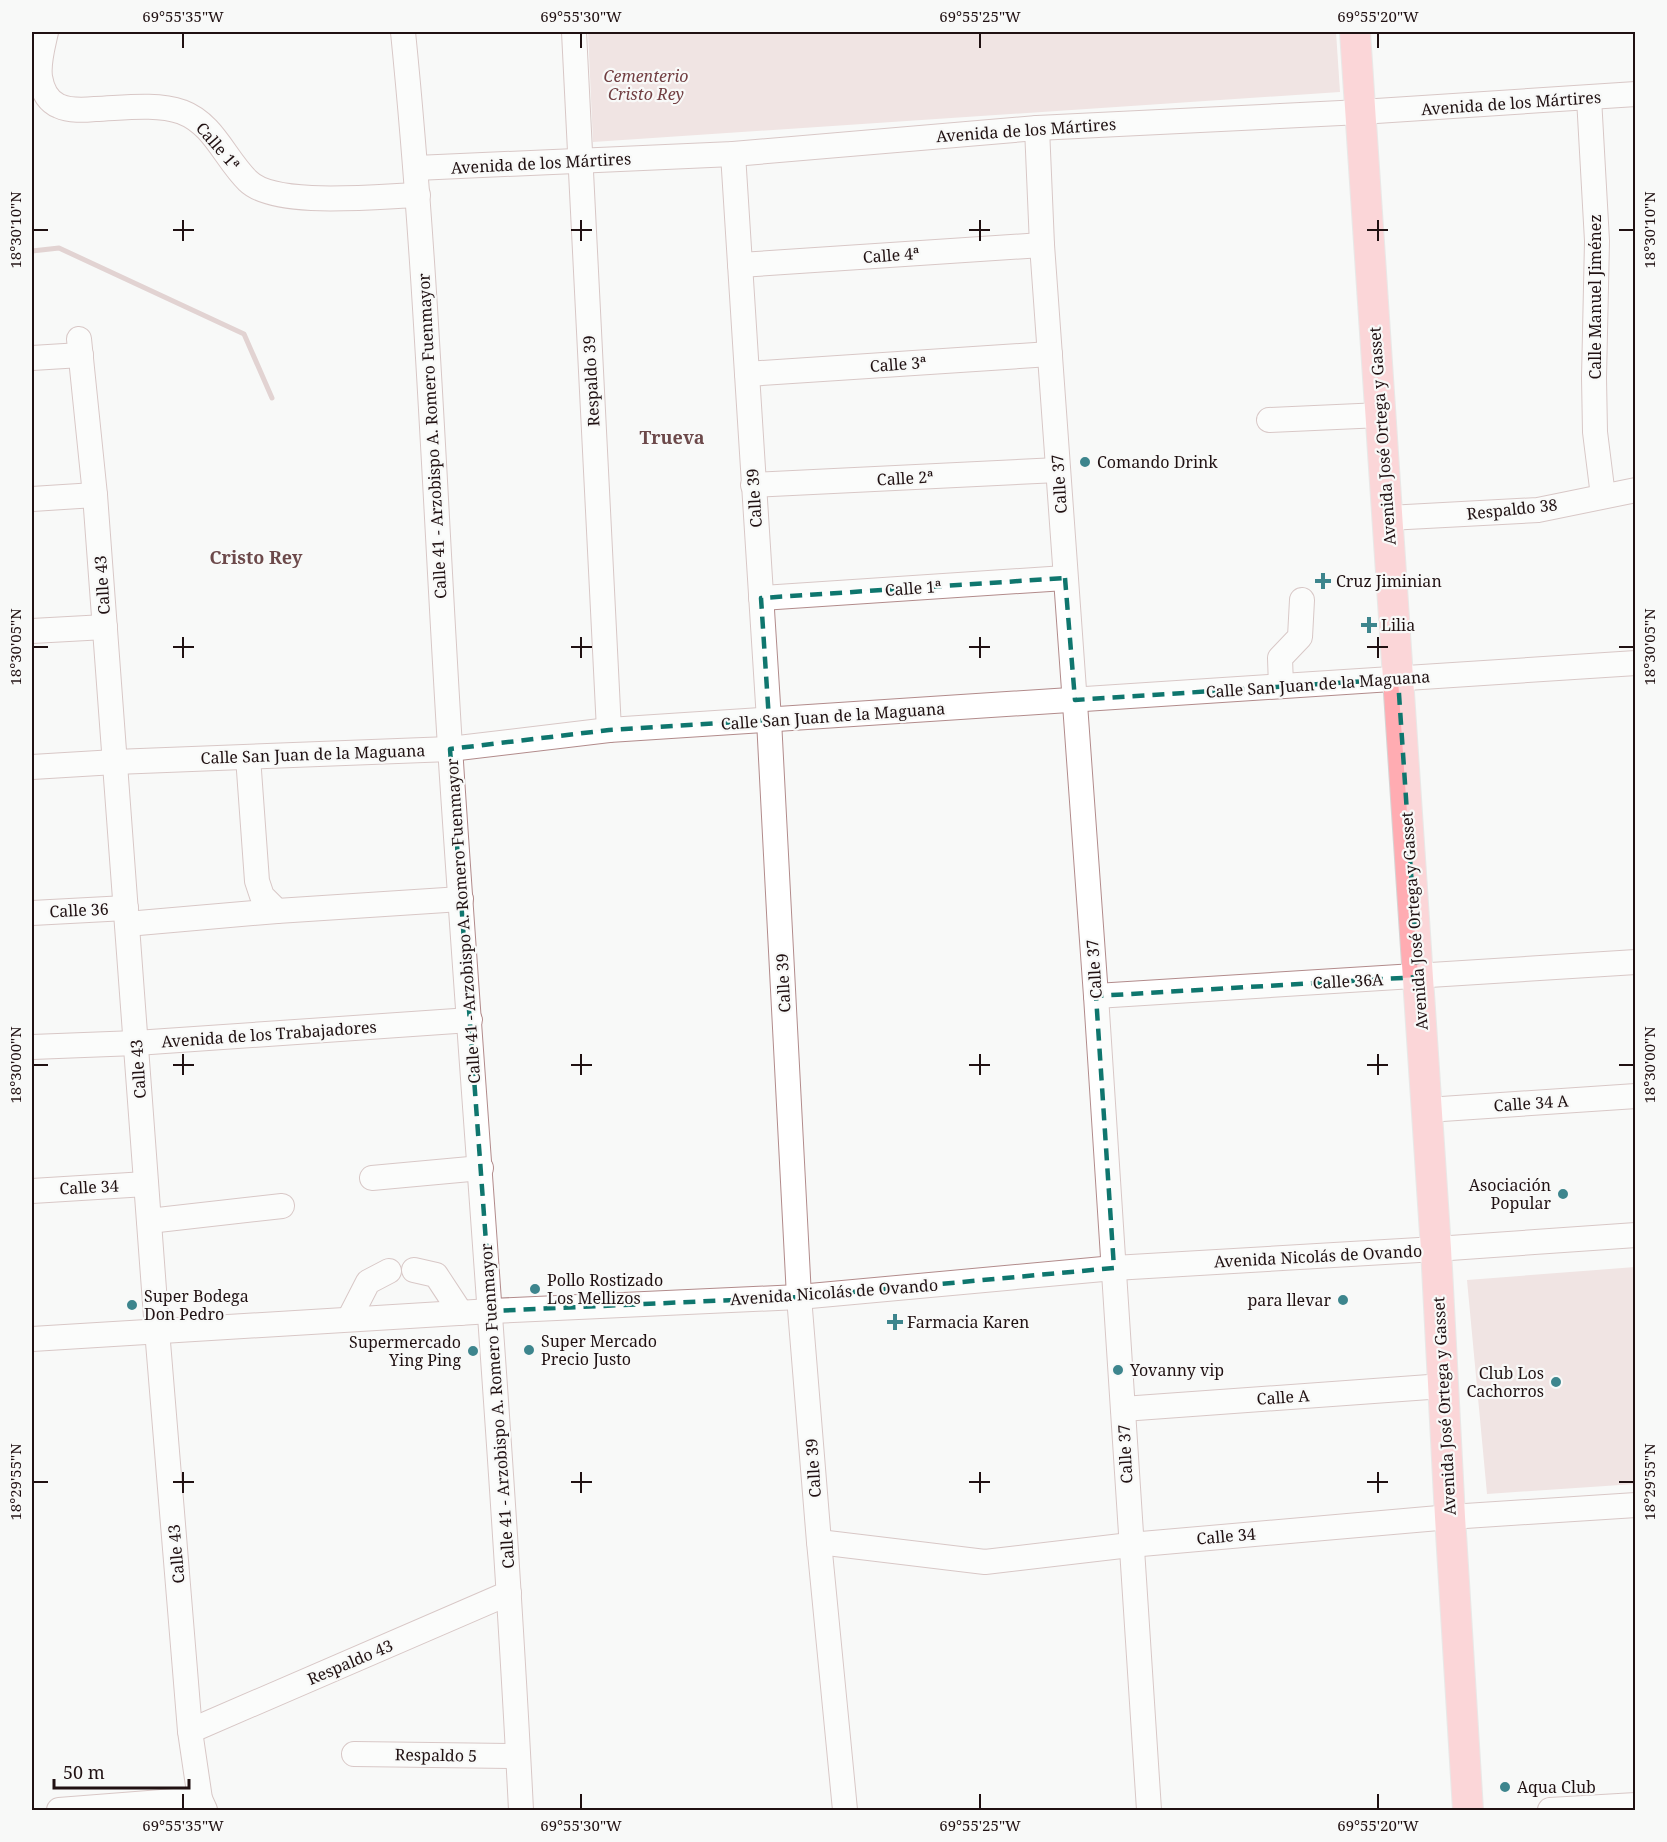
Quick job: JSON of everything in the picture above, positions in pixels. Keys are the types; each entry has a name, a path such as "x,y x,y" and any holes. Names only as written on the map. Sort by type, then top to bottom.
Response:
{"main road":[{"name":"Avenida José Ortega y Gasset","path":"1355,32 1436,1249 1468,1810"}],"street":[{"name":"Calle 1ª","path":"46,32 40,76 49,100 60,106 77,110 165,109 182,112 211,132 248,181 258,189 274,194 321,198 418,195"},
{"name":"Calle 41 - Arzobispo A. Romero Fuenmayor","path":"403,32 418,195 450,749 491,1311 521,1810"},
{"name":"Respaldo 39","path":"574,32 609,730"},
{"name":"Avenida de los Mártires","path":"416,168 733,154 1037,128 1361,112 1635,94"},
{"name":"Calle Manuel Jiménez","path":"1589,98 1597,242 1595,432 1603,496"},
{"name":"Calle 37","path":"1037,128 1042,245 1096,996 1149,1810"},
{"name":"Calle 39","path":"733,154 769,720 799,1297 819,1542 845,1810"},
{"name":"Calle 4ª","path":"740,265 1042,245"},
{"name":"Calle 43","path":"32,358 80,347 95,495 157,1330 190,1731 202,1805"},
{"name":"Calle 3ª","path":"747,374 1050,354"},
{"path":"1269,420 1381,416"},
{"name":"Calle 2ª","path":"753,485 1058,470"},
{"name":"Respaldo 38","path":"1388,518 1538,510 1635,490"},
{"path":"32,499 95,495"},
{"name":"Calle 1ª","path":"761,598 1065,578"},
{"path":"1281,687 1280,658 1300,637 1302,600"},
{"path":"32,632 105,627"},
{"name":"Calle San Juan de la Maguana","path":"32,767 450,749 609,730 1635,663"},
{"path":"248,757 257,882 262,896 277,911"},
{"name":"Calle 36","path":"32,913 127,916 277,911 461,899"},
{"name":"Calle 36A","path":"1096,996 1635,962"},
{"name":"Avenida de los Trabajadores","path":"32,1047 470,1020"},
{"name":"Calle 34 A","path":"1427,1110 1635,1096"},
{"path":"372,1178 481,1168"},
{"name":"Calle 34","path":"32,1191 146,1184"},
{"path":"149,1221 282,1206"},
{"name":"Avenida Nicolás de Ovando","path":"32,1339 491,1311 799,1297 1114,1268 1635,1235"},
{"path":"414,1270 436,1275 461,1313"},
{"path":"349,1319 369,1282 389,1271"},
{"name":"Calle A","path":"1123,1408 1443,1386"},
{"name":"Calle 34","path":"819,1542 985,1562 1130,1545 1450,1517 1635,1505"},
{"name":"Respaldo 43","path":"190,1731 509,1593"},
{"name":"Respaldo 5","path":"354,1754 518,1756"},
{"path":"59,1810 202,1805"},
{"path":"1550,1810 1635,1805"}],"highlighted area":[{"path":"1065,578 1075,700 1398,679 1418,977 1096,996 1114,1268 799,1297 491,1311 450,749 609,730 769,720 761,598"}],"green space":[{"name":"Cementerio Cristo Rey","path":"588,32 1336,32 1340,92 593,142"},
{"name":"Club Los Cachorros","path":"1635,1267 1635,1484 1487,1494 1467,1280"}],"waterway":[{"path":"32,251 59,248 244,334 272,398"}],"place":[{"name":"Comando Drink","path":"1085,462"},
{"name":"Cruz Jiminian","path":"1323,581"},
{"name":"Lilia","path":"1369,625"},
{"name":"Asociación Popular","path":"1563,1194"},
{"name":"Pollo Rostizado Los Mellizos","path":"535,1289"},
{"name":"para llevar","path":"1343,1300"},
{"name":"Super Bodega Don Pedro","path":"132,1305"},
{"name":"Farmacia Karen","path":"895,1322"},
{"name":"Super Mercado Precio Justo","path":"529,1350"},
{"name":"Supermercado Ying Ping","path":"473,1351"},
{"name":"Yovanny vip","path":"1118,1370"},
{"name":"Club Los Cachorros","path":"1556,1382"},
{"name":"Aqua Club","path":"1505,1787"}],"district":[{"name":"Trueva","path":"672,438"},
{"name":"Cristo Rey","path":"256,558"}]}
